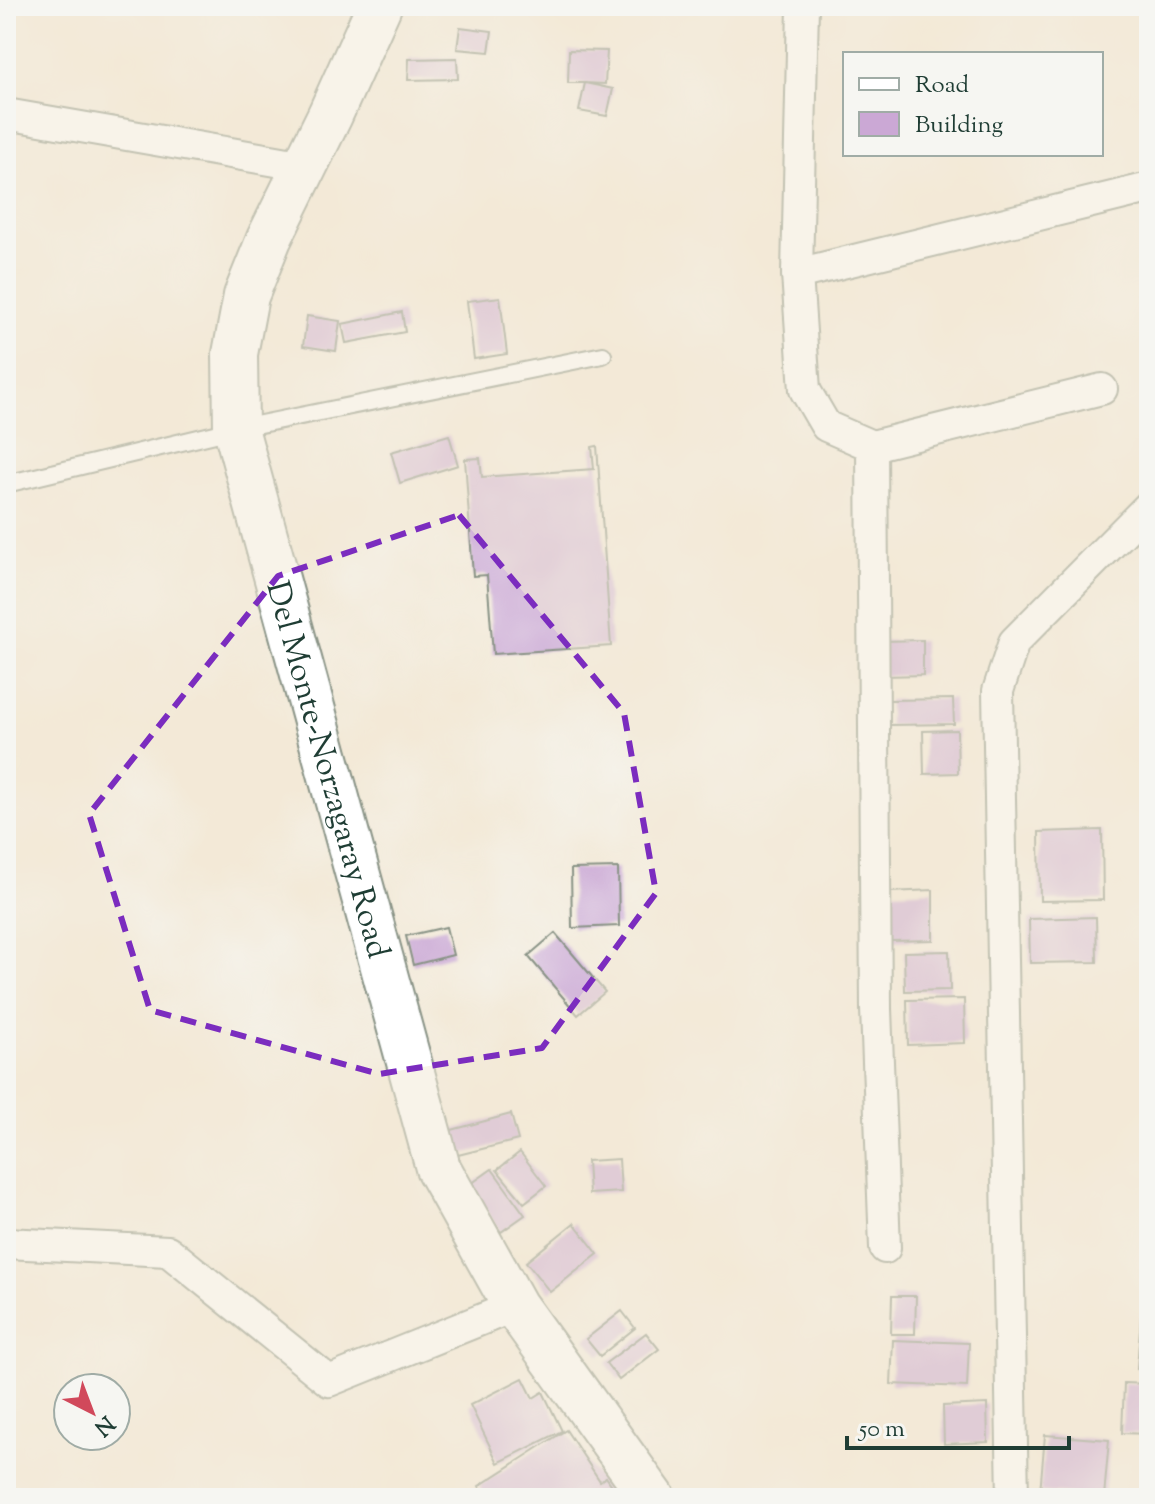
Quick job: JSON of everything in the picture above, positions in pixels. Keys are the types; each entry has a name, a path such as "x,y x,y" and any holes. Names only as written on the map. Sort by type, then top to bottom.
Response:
{"main road":[{"name":"Del Monte-Norzagaray Road","path":"379,6 269,239 246,296 235,354 236,429 438,1168 515,1306 653,1498"}],"street":[{"path":"803,6 797,274 805,390 826,426 872,446 1102,389"},
{"path":"6,114 305,166"},
{"path":"797,274 1149,188"},
{"path":"872,446 876,1009 885,1248"},
{"path":"1013,1498 998,691 1014,642 1149,506"},
{"path":"6,1243 168,1251 329,1381 515,1306"}],"lane":[{"path":"6,484 236,429 603,355"}],"highlighted area":[{"path":"459,515 624,713 656,893 542,1048 379,1074 150,1010 89,814 278,576"}],"building":[{"path":"561,6 603,6 603,12 561,13"},
{"path":"460,27 492,31 489,52 457,49"},
{"path":"569,50 607,51 605,84 568,83"},
{"path":"457,58 458,79 408,80 409,59"},
{"path":"585,83 613,89 607,116 579,111"},
{"path":"500,297 507,354 474,359 467,301"},
{"path":"402,312 405,332 346,343 342,324"},
{"path":"307,316 340,321 336,351 303,346"},
{"path":"449,435 458,465 400,483 391,452"},
{"path":"597,446 611,646 493,654 487,575 473,576 465,459 480,458 482,477 594,469 592,447"},
{"path":"923,640 923,675 884,676 884,641"},
{"path":"953,699 954,724 889,725 889,700"},
{"path":"957,730 958,773 924,774 923,731"},
{"path":"1102,830 1103,900 1040,901 1039,832"},
{"path":"618,868 619,926 572,928 571,869"},
{"path":"933,890 933,940 891,941 890,892"},
{"path":"1096,917 1097,962 1030,963 1029,919"},
{"path":"446,927 453,955 413,965 406,936"},
{"path":"555,933 605,992 578,1015 528,956"},
{"path":"949,951 950,990 905,991 904,952"},
{"path":"964,999 965,1043 908,1045 907,1000"},
{"path":"511,1114 518,1140 454,1156 448,1131"},
{"path":"520,1152 546,1186 524,1203 497,1170"},
{"path":"619,1159 621,1192 589,1194 587,1161"},
{"path":"492,1169 525,1215 501,1232 468,1186"},
{"path":"574,1223 598,1254 550,1292 526,1262"},
{"path":"892,1296 916,1296 915,1334 891,1334"},
{"path":"622,1311 635,1328 600,1356 586,1339"},
{"path":"1141,1316 1149,1317 1149,1370 1137,1369"},
{"path":"646,1333 659,1349 619,1380 606,1363"},
{"path":"893,1340 969,1343 967,1387 891,1384"},
{"path":"523,1378 533,1398 543,1392 562,1431 498,1463 470,1405"},
{"path":"1124,1383 1149,1384 1149,1434 1122,1433"},
{"path":"987,1404 988,1442 944,1444 943,1406"},
{"path":"566,1430 600,1481 606,1477 615,1490 603,1498 486,1498 479,1486"},
{"path":"1045,1435 1109,1440 1104,1497 1040,1492"}]}
